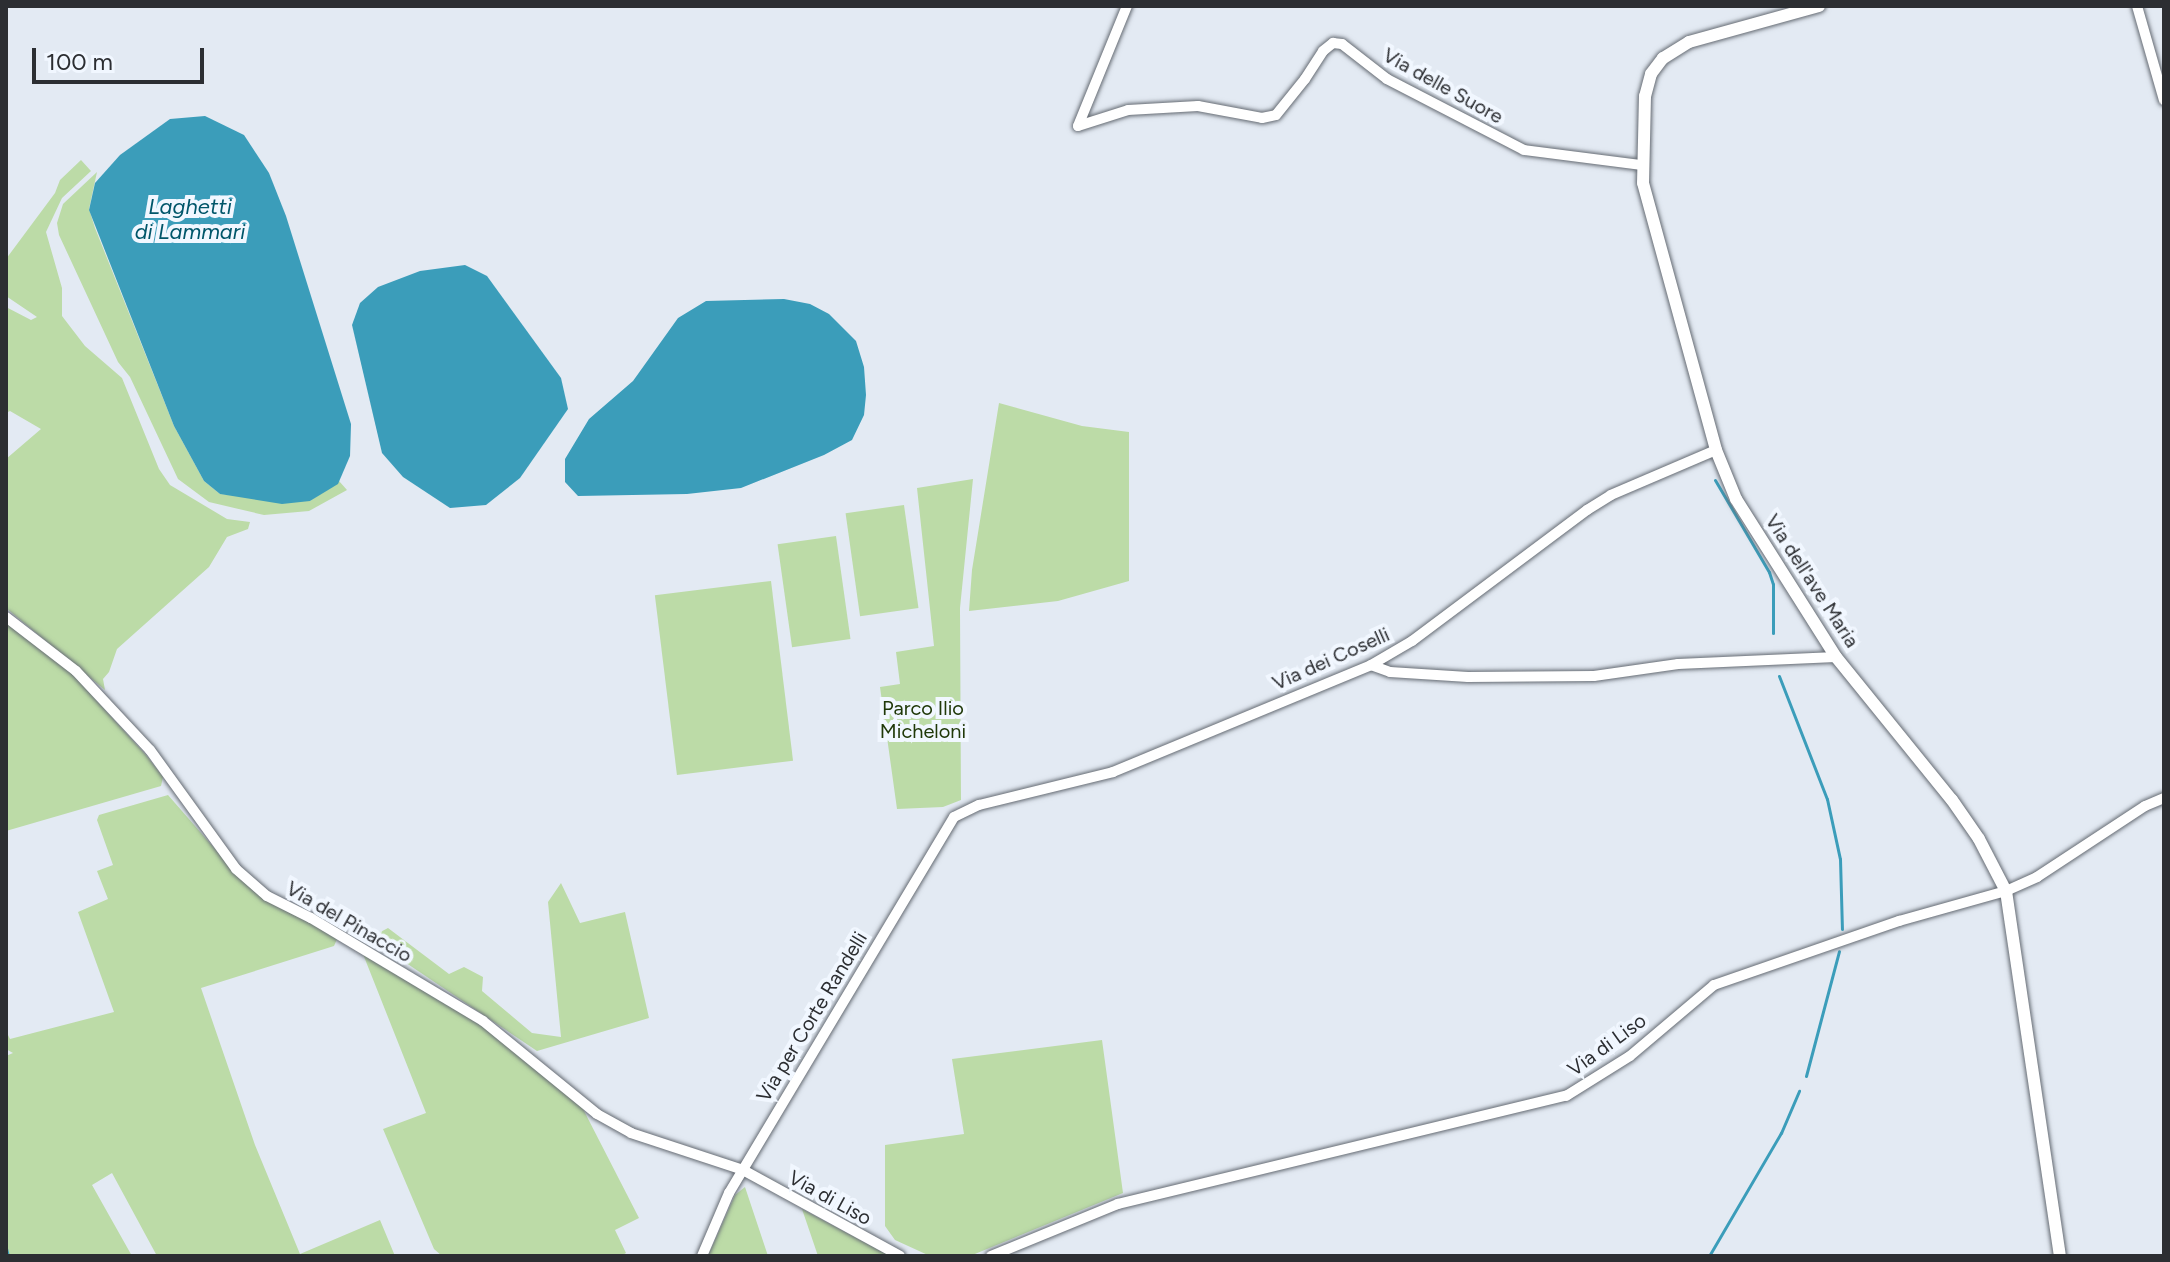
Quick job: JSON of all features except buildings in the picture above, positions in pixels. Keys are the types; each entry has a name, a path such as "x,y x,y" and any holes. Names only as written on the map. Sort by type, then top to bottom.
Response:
{"street":[{"name":"Via delle Suore","path":"1127,6 1078,126 1128,110 1198,106 1262,118 1276,115 1323,51 1333,43 1342,44 1387,79 1524,150 1641,165"},
{"name":"Via dell'ave Maria","path":"1819,6 1689,42 1663,58 1646,87 1641,165 1659,247 1716,450 1751,525 1836,657 1952,800 1979,839 2006,891 2060,1256"},
{"path":"2137,6 2164,100"},
{"name":"Via dei Coselli","path":"969,809 1113,772 1371,665 1412,641 1611,495 1716,450"},
{"name":"Via del Pinaccio","path":"6,617 76,671 150,750 236,869 267,896 311,918 483,1021 597,1114 631,1133 743,1170"},
{"path":"1371,665 1390,672 1468,677 1594,676 1678,664 1836,657"},
{"name":"Via di Liso","path":"991,1256 1118,1204 1566,1096 1630,1056 1714,985 1899,921 2006,891 2037,877 2145,806 2164,800"},
{"name":"Via per Corte Randelli","path":"702,1256 743,1170 946,827 969,809"},
{"name":"Via di Liso","path":"743,1170 900,1256"}],"green space":[{"path":"81,160 91,171 62,198 46,232 62,288 62,316 85,346 122,378 159,469 170,485 227,519 250,522 248,529 227,537 209,567 117,649 109,672 103,679 105,690 6,608 6,459 41,429 10,411 6,413 6,307 31,320 37,317 6,296 6,259 55,193 60,180"},
{"path":"97,172 89,209 95,228 174,426 204,481 220,494 310,501 339,481 347,490 309,511 264,515 209,502 178,479 130,377 118,362 59,235 57,223 63,204"},
{"path":"999,403 1082,426 1129,432 1129,581 1058,601 969,611 972,570"},
{"name":"Parco Ilio Micheloni","path":"973,479 960,608 961,800 943,807 897,809 880,687 900,684 896,652 934,646 917,488"},
{"path":"904,505 918,608 860,616 846,513"},
{"path":"836,536 850,639 792,647 778,544"},
{"path":"771,581 793,761 677,775 655,595"},
{"path":"6,623 67,668 146,755 163,777 161,786 6,831"},
{"path":"168,795 229,865 338,937 334,946 201,988 255,1145 300,1254 380,1220 395,1256 157,1256 112,1173 92,1185 132,1256 6,1256 6,1056 13,1053 6,1049 6,1031 10,1039 114,1012 78,912 108,899 97,871 113,865 97,820 99,815"},
{"path":"561,883 580,923 625,912 649,1018 537,1051 369,938 388,928 449,974 464,967 483,977 482,991 532,1033 561,1037 548,902"},
{"path":"359,944 487,1025 582,1107 639,1218 615,1230 626,1253 621,1256 442,1256 434,1249 383,1129 426,1113"},
{"path":"1102,1040 1123,1193 970,1256 930,1256 895,1240 885,1226 885,1145 964,1134 952,1059"},
{"path":"745,1187 768,1256 708,1256 735,1195"},
{"path":"802,1209 890,1256 818,1256"}],"water":[{"name":"Laghetti di Lammari","path":"205,116 244,135 269,173 286,216 351,424 350,456 338,484 310,501 282,504 220,494 204,481 174,426 89,210 95,183 120,155 170,119"},
{"path":"465,265 487,276 561,378 568,409 520,478 486,505 450,508 403,477 382,453 352,325 360,303 378,287 420,271"},
{"path":"784,299 810,304 829,314 856,341 864,367 866,395 864,415 852,440 824,455 741,488 687,494 578,496 565,482 565,459 589,419 633,381 678,318 706,301"}],"waterway":[{"path":"1715,480 1769,572 1773,584 1773,633"},
{"path":"1779,676 1827,799 1840,859 1842,929"},
{"path":"1806,1076 1839,951"},
{"path":"1709,1256 1781,1133 1799,1091"},
{"path":"6,1248 8,1256"}]}
